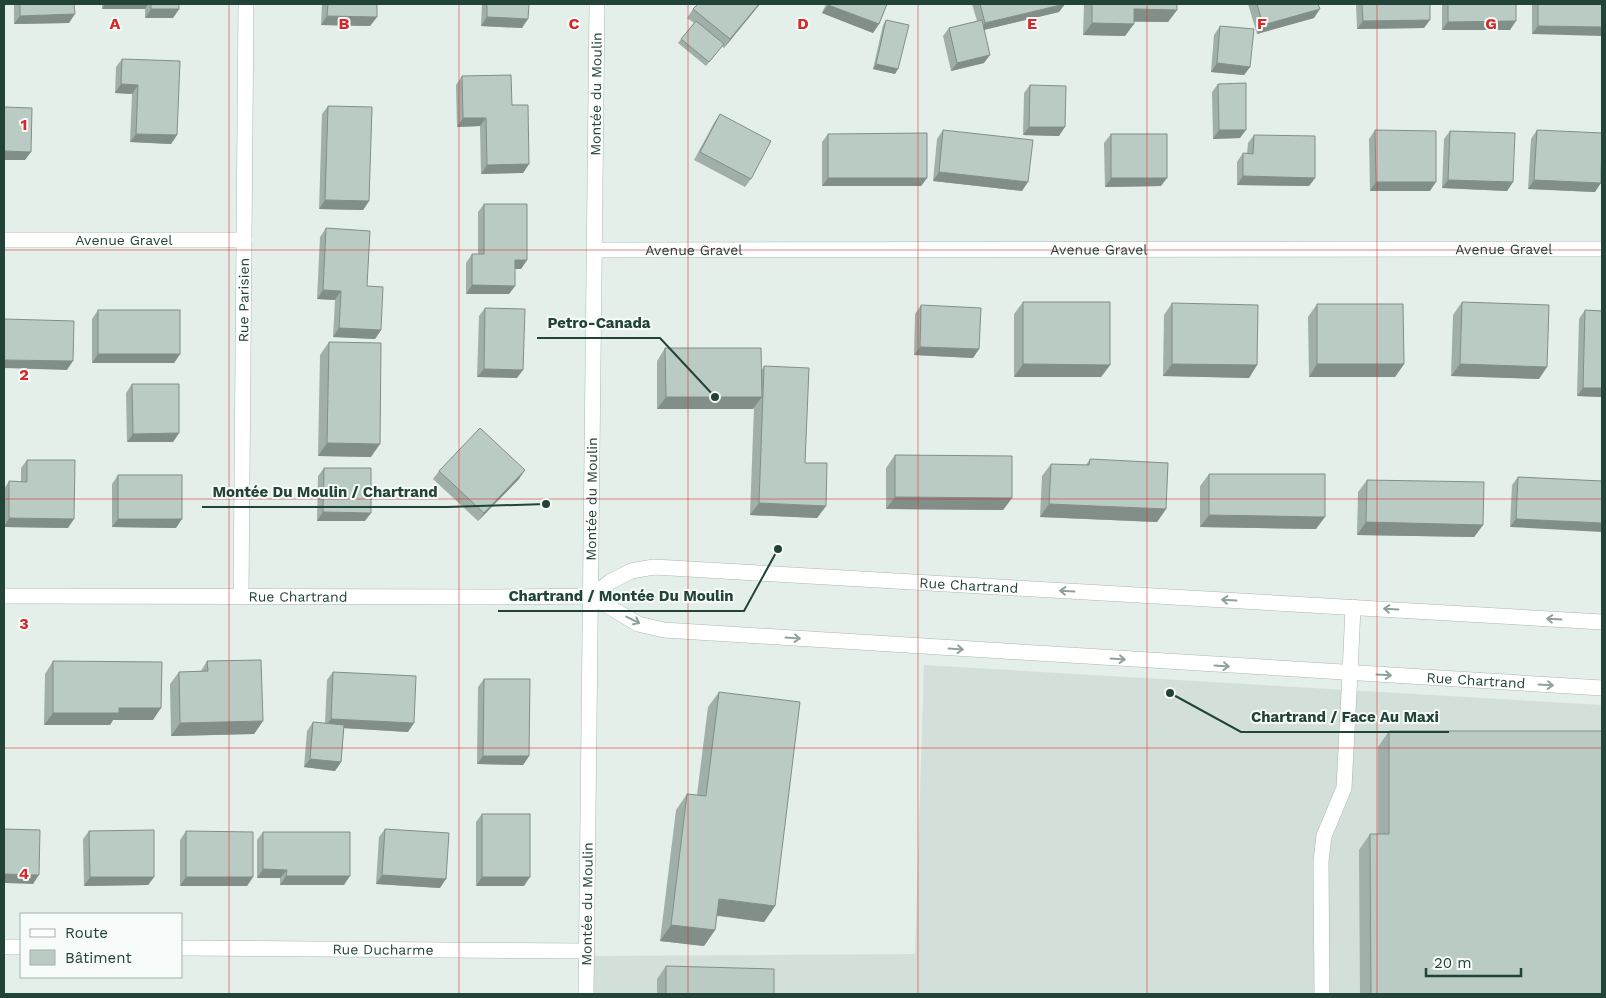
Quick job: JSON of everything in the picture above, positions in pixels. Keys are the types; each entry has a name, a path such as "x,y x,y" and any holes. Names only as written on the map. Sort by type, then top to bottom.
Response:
{"street":[{"name":"Rue Parisien","path":"241,596 246,4"},
{"name":"Montée du Moulin","path":"586,994 597,4"},
{"name":"Avenue Gravel","path":"4,240 244,240"},
{"name":"Avenue Gravel","path":"594,250 1602,249"},
{"name":"Rue Chartrand","path":"591,596 610,582 631,571 654,567 1602,622"},
{"name":"Rue Chartrand","path":"4,596 498,598 591,596 638,624 664,630 1350,674 1602,688"},
{"path":"1322,994 1321,862 1324,836 1330,817 1344,788 1354,607"},
{"path":"4,947 20,947"},
{"name":"Rue Ducharme","path":"182,948 587,951"}],"shaded area":[{"path":"924,665 1602,705 1602,994 588,994 589,956 915,954"}],"building":[{"path":"20,4 74,4 75,14 20,16"},
{"path":"151,4 179,4 179,9 151,9"},
{"path":"328,4 377,4 377,17 327,16"},
{"path":"487,4 529,4 528,19 487,17"},
{"path":"698,4 759,4 730,39 693,9"},
{"path":"829,4 887,4 879,24"},
{"path":"980,4 1065,4 985,23"},
{"path":"1092,4 1177,4 1177,10 1134,9 1134,24 1092,23"},
{"path":"1257,4 1318,4 1320,9 1263,25"},
{"path":"1362,4 1430,4 1430,20 1363,21"},
{"path":"1448,4 1516,4 1516,21 1448,22"},
{"path":"1538,4 1602,4 1602,27 1538,26"},
{"path":"886,20 909,25 898,69 876,64"},
{"path":"982,20 990,55 957,63 949,28"},
{"path":"696,21 724,44 709,62 681,39"},
{"path":"1220,26 1254,29 1250,67 1217,63"},
{"path":"122,59 180,61 177,135 136,134 138,85 121,84"},
{"path":"511,75 512,105 528,105 529,164 487,165 486,118 463,118 462,76"},
{"path":"1246,83 1246,130 1219,130 1218,84"},
{"path":"1030,85 1066,86 1065,127 1029,127"},
{"path":"328,106 372,107 369,201 325,200"},
{"path":"4,107 32,108 31,152 4,151"},
{"path":"720,114 771,141 751,179 700,152"},
{"path":"943,130 1033,140 1028,182 939,172"},
{"path":"1375,130 1436,131 1436,182 1376,182"},
{"path":"1537,130 1602,133 1601,183 1534,180"},
{"path":"1450,131 1515,133 1513,182 1448,180"},
{"path":"927,133 927,178 828,178 828,134"},
{"path":"1111,134 1167,134 1167,178 1111,178"},
{"path":"1254,135 1315,136 1315,178 1243,176 1243,153 1253,154"},
{"path":"484,204 527,204 527,260 515,260 515,286 472,285 472,254 484,254"},
{"path":"326,228 370,231 367,286 383,287 381,330 339,328 341,291 323,290"},
{"path":"1023,302 1110,302 1110,365 1023,364"},
{"path":"1462,302 1549,305 1547,367 1460,364"},
{"path":"1172,303 1258,305 1257,365 1172,364"},
{"path":"1317,304 1403,304 1404,364 1317,364"},
{"path":"921,305 981,308 979,349 920,347"},
{"path":"485,308 525,309 523,370 484,369"},
{"path":"98,310 180,310 180,354 98,354"},
{"path":"1585,310 1602,311 1602,388 1583,388"},
{"path":"4,319 74,321 73,361 4,360"},
{"path":"329,342 381,343 380,444 327,443"},
{"path":"665,348 761,348 762,397 666,397"},
{"path":"764,366 809,368 805,463 827,463 826,506 759,503"},
{"path":"132,384 179,384 179,433 133,434"},
{"path":"480,428 525,470 484,513 439,471"},
{"path":"895,455 1012,456 1012,498 895,497"},
{"path":"1090,459 1168,463 1166,509 1049,504 1051,464 1089,465"},
{"path":"27,460 75,460 74,519 9,518 9,481 27,482"},
{"path":"324,468 371,468 371,513 323,512"},
{"path":"1209,474 1325,474 1325,517 1209,515"},
{"path":"118,475 182,475 182,519 118,519"},
{"path":"1518,477 1602,481 1602,523 1516,519"},
{"path":"1367,480 1484,482 1483,525 1366,522"},
{"path":"261,660 263,721 180,723 179,672 208,671 207,661"},
{"path":"53,661 162,662 161,708 119,708 119,713 53,713"},
{"path":"333,672 416,676 414,723 331,719"},
{"path":"484,679 530,679 529,756 483,756"},
{"path":"719,692 800,702 775,906 719,899 715,930 671,925 687,794 706,796"},
{"path":"313,722 344,725 341,762 310,759"},
{"path":"1389,731 1602,731 1602,994 1371,994 1370,834 1389,834"},
{"path":"482,814 530,814 530,877 482,877"},
{"path":"4,829 40,830 39,875 4,874"},
{"path":"385,829 449,833 446,879 382,875"},
{"path":"154,830 154,877 90,877 89,831"},
{"path":"186,831 253,832 253,877 186,877"},
{"path":"263,832 350,832 350,876 286,876 287,870 263,869"},
{"path":"666,966 774,969 774,994 666,994"}],"place":[{"name":"Petro-Canada","path":"715,397"},
{"name":"Montée Du Moulin / Chartrand","path":"546,504"},
{"name":"Chartrand / Montée Du Moulin","path":"778,549"},
{"name":"Chartrand / Face Au Maxi","path":"1170,693"}]}
